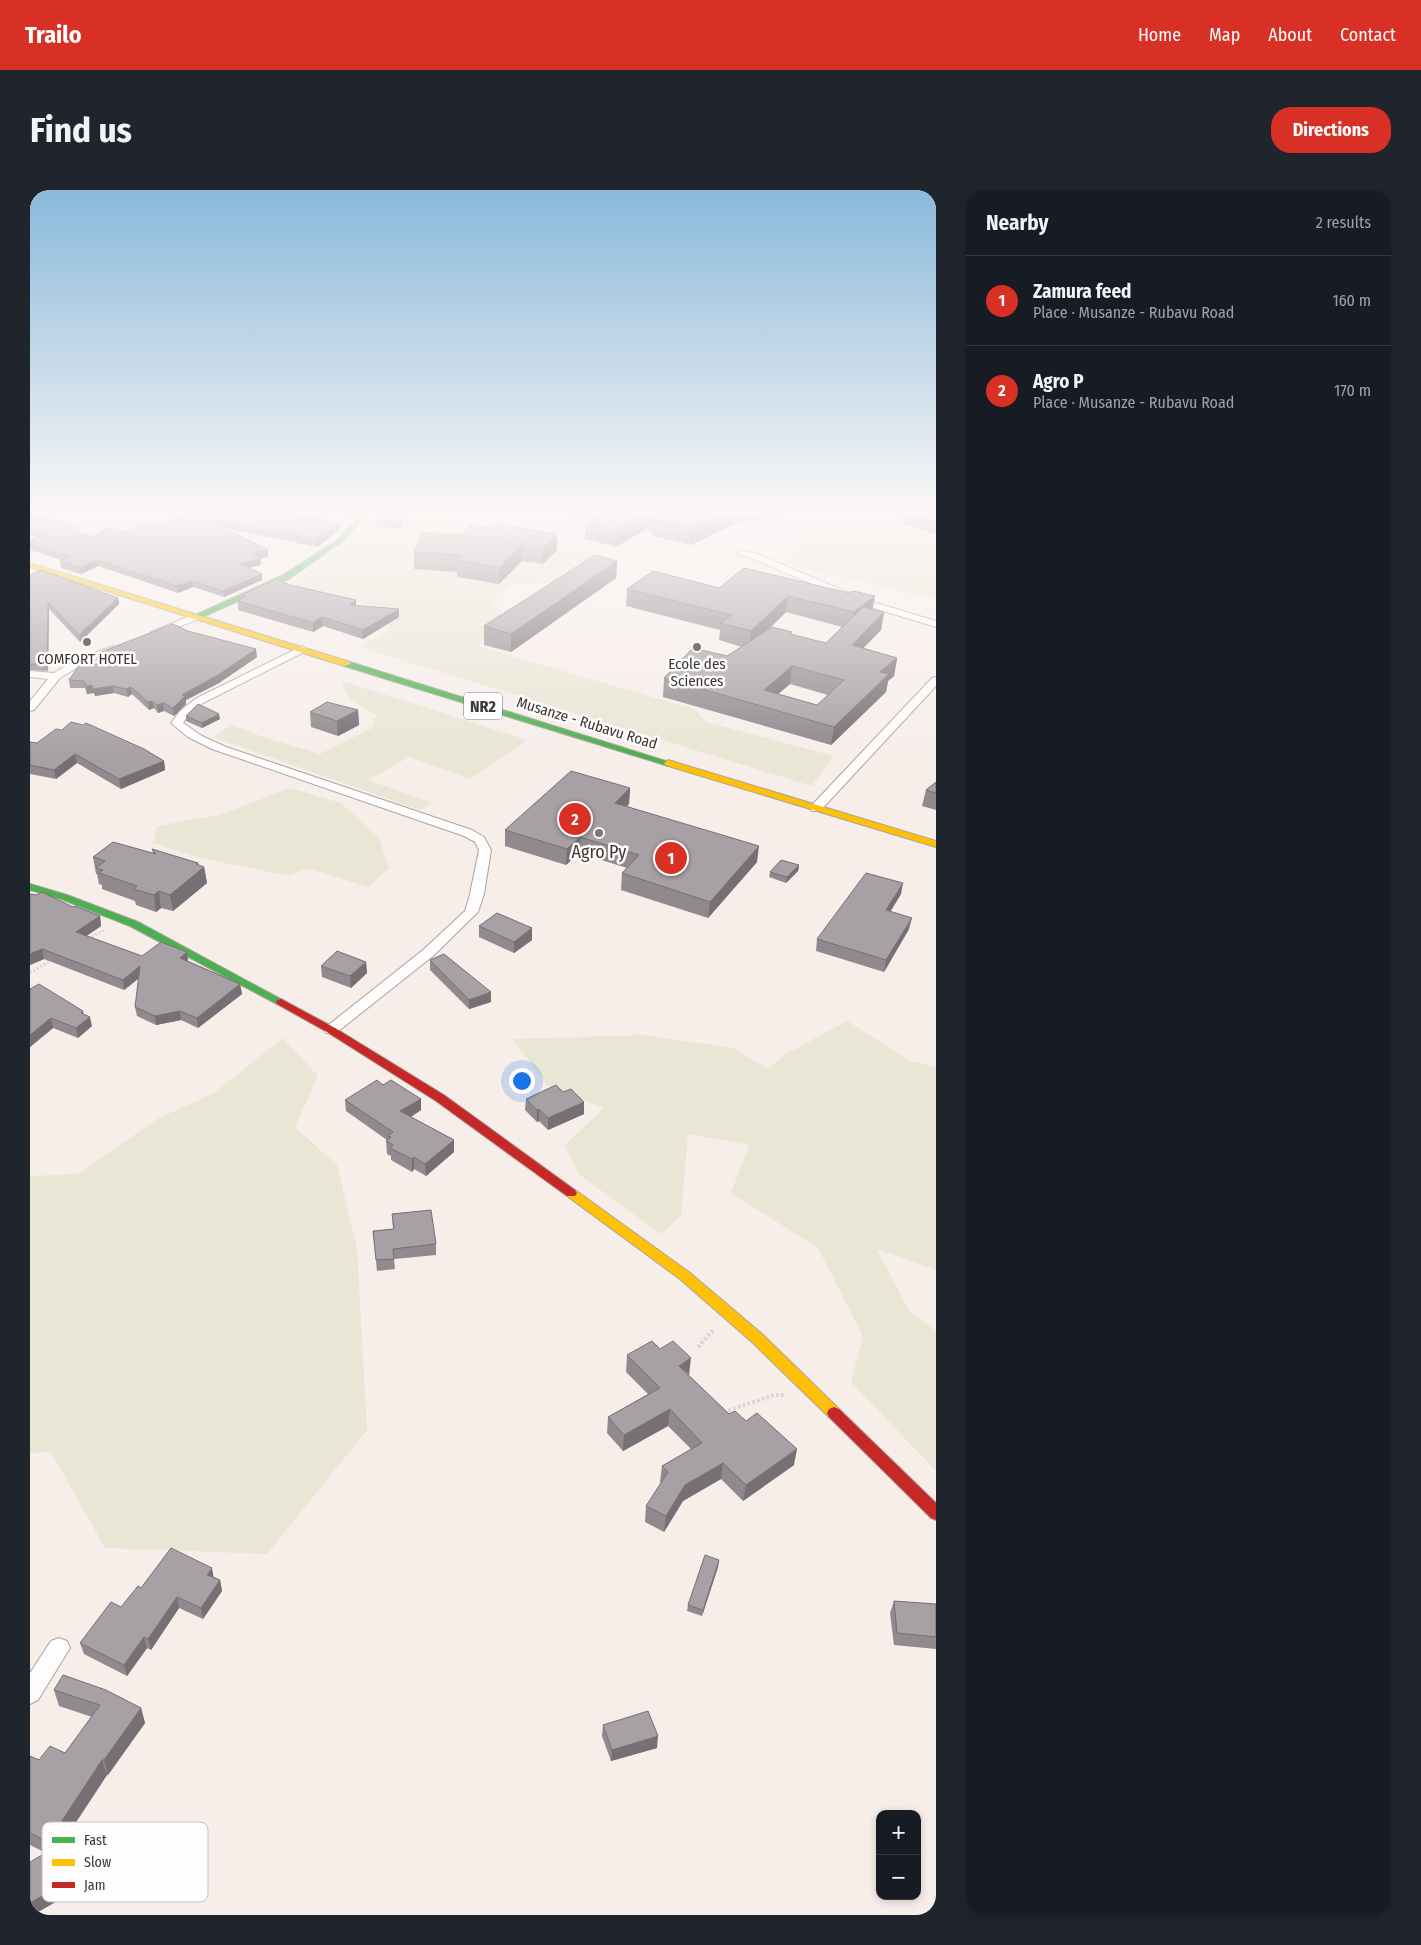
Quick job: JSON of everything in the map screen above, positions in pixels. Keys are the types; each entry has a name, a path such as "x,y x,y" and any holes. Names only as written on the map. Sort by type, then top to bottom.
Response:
{"main road":[{"name":"Musanze - Rubavu Road","path":"120,594 936,844"},
{"path":"195,617 248,594"},
{"path":"30,887 64,897 121,919 189,952 331,1030 440,1098 685,1276 756,1338 936,1513"}],"street":[{"path":"843,594 863,602 936,624"},
{"path":"147,635 195,617"},
{"path":"30,708 56,676 81,660 122,646"},
{"path":"302,650 199,701 184,713 177,723 184,731 222,749 468,833 480,840 484,850 477,894 471,912 428,953 331,1030"},
{"path":"30,674 56,676"},
{"path":"816,808 936,680"},
{"path":"30,1693 59,1648"}],"path":[{"path":"86,941 121,919"},
{"path":"30,973 56,958"},
{"path":"698,1348 728,1313"},
{"path":"723,1416 730,1410 774,1395 790,1396 804,1384"}],"shaded area":[{"path":"322,594 500,594 492,600 509,620 477,646 694,709 707,722 833,756 812,786 359,647 388,631 391,611"},
{"path":"912,594 936,594 936,599"},
{"path":"340,680 527,740 470,779 409,757 368,780 432,803 420,810 213,737 232,725 263,737 320,754 372,728 377,715 350,700"},
{"path":"290,788 341,803 379,838 389,868 368,887 308,868 289,876 201,858 153,843 157,826 219,815"},
{"path":"847,1021 910,1061 936,1067 936,1270 877,1249 909,1311 936,1331 936,1471 851,1382 863,1336 818,1248 731,1193 749,1145 688,1134 681,1216 661,1234 581,1176 564,1146 604,1108 547,1085 513,1039 642,1035 733,1048 768,1069 786,1054"},
{"path":"283,1038 318,1076 295,1127 337,1165 357,1248 367,1430 267,1554 105,1548 51,1452 30,1453 30,1176 78,1174 159,1118 214,1093"}],"building":[{"path":"30,594 106,594 118,598 79,635 48,602 47,664 30,664"},
{"path":"327,594 356,600 350,605 399,609 363,630 322,617 313,623 238,601 246,596 242,595"},
{"path":"535,594 570,594 511,634 484,626"},
{"path":"645,594 864,594 875,596 854,612 788,596 751,631 720,623 731,615"},
{"path":"863,607 884,612 852,645 897,658 880,672 889,674 834,727 664,678 693,648 727,656 772,627 792,632 790,634 826,643","holes":["792,666 844,680 817,705 764,690"]},
{"path":"173,624 188,631 256,649 218,675 182,695 185,696 173,708 163,703 157,705 152,701 148,702 131,687 126,689 113,686 93,689 92,685 86,686 84,681 69,680 81,663 106,665 96,654"},
{"path":"327,702 358,710 337,721 310,712"},
{"path":"198,704 219,714 202,723 186,716"},
{"path":"71,722 83,725 86,723 144,749 164,761 119,779 75,754 54,770 30,765 30,742 37,743 56,729 62,730"},
{"path":"571,771 630,788 615,803 759,846 710,902 622,873 639,855 580,837 567,849 505,830"},
{"path":"936,782 936,793 926,790"},
{"path":"113,842 156,854 152,849 198,863 196,864 204,867 170,895 159,891 154,895 133,889 137,886 99,873 103,870 96,868 105,861 93,857"},
{"path":"781,860 799,865 787,877 770,872"},
{"path":"866,873 903,883 886,910 912,918 886,960 817,939"},
{"path":"42,892 73,907 75,906 100,916 76,932 142,956 161,942 187,952 180,958 240,984 197,1018 180,1011 155,1016 135,1007 140,966 123,980 42,949 30,954 30,894 36,895"},
{"path":"497,913 532,928 514,942 479,926"},
{"path":"337,951 366,962 350,976 321,966"},
{"path":"444,954 491,992 469,1000 430,960"},
{"path":"39,984 83,1011 81,1013 90,1017 76,1028 51,1018 30,1035 30,989"},
{"path":"377,1080 383,1085 391,1080 421,1099 400,1111 454,1140 425,1164 414,1157 412,1159 390,1148 393,1145 386,1141 393,1132 345,1100"},
{"path":"556,1085 563,1092 571,1089 584,1102 548,1118 526,1099"},
{"path":"431,1210 436,1244 393,1249 394,1259 376,1260 373,1231 394,1229 392,1214"},
{"path":"652,1341 660,1349 673,1341 691,1358 679,1366 729,1414 735,1411 746,1421 757,1413 797,1449 746,1485 723,1463 685,1485 666,1516 646,1506 668,1472 662,1466 702,1443 670,1409 624,1435 608,1417 660,1388 627,1355"},
{"path":"171,1548 212,1568 207,1575 220,1580 201,1608 177,1597 148,1639 144,1637 124,1665 80,1643 111,1602 121,1607 138,1586 141,1588"},
{"path":"705,1555 719,1560 703,1610 688,1605"},
{"path":"894,1601 936,1604 936,1637 897,1633"},
{"path":"63,1675 106,1690 141,1708 104,1760 102,1760 61,1822 42,1822 42,1839 30,1833 30,1756 39,1760 50,1746 65,1753 100,1705 54,1690"},
{"path":"648,1711 658,1736 612,1750 603,1725"},
{"path":"42,1855 42,1896 30,1903 30,1862"}],"traffic: fast":[{"path":"195,617 248,594"},
{"path":"347,664 668,763"},
{"path":"30,887 64,897 134,924 281,1002"}],"traffic: slow":[{"path":"121,594 347,664"},
{"path":"668,763 936,844"},
{"path":"571,1193 685,1276 757,1338 834,1413"}],"traffic: jam":[{"path":"281,1002 331,1030 440,1098 571,1193"},
{"path":"834,1413 936,1513"}],"place":[{"name":"COMFORT HOTEL","path":"87,642"},
{"name":"Ecole des Sciences","path":"697,647"},
{"name":"Agro P","path":"575,819"},
{"name":"Agro Py","path":"599,833"},
{"name":"Zamura feed","path":"671,858"}]}
